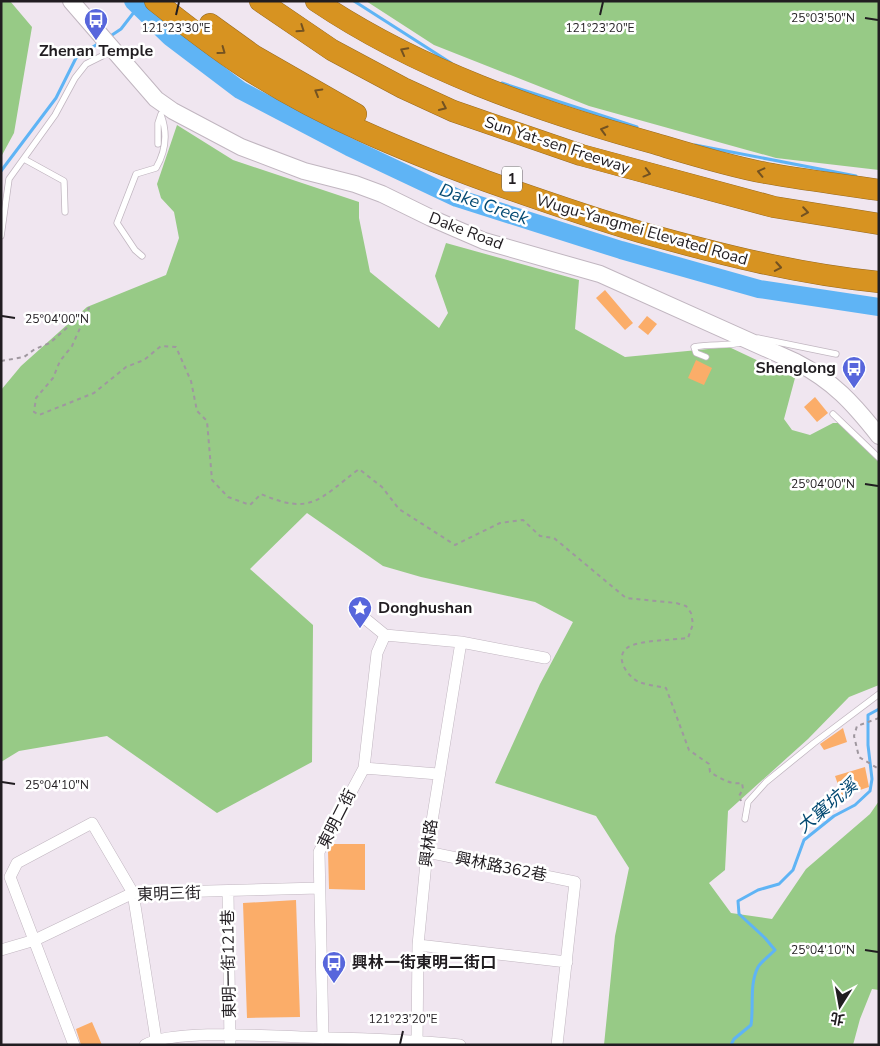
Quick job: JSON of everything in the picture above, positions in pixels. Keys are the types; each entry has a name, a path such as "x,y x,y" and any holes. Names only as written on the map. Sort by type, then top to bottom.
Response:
{"highway":[{"name":"Wugu-Yangmei Elevated Road","path":"155,1 244,67 322,112 405,151 582,216 710,252 787,269 879,282"},
{"name":"Wugu-Yangmei Elevated Road","path":"179,1 253,55 380,127 449,157 581,204 712,239 841,265 879,269"},
{"name":"Sun Yat-sen Freeway","path":"260,1 332,50 403,88 453,111 581,155 774,207 879,224"},
{"name":"Sun Yat-sen Freeway","path":"316,1 339,16 413,56 508,96 586,125 766,173 879,190"}],"street":[{"name":"Dake Road","path":"71,1 162,110 249,150 304,171 382,194 484,241 600,274 796,362 831,383 846,396 879,436"},
{"path":"357,612 385,635 461,642 545,658"},
{"name":"東明二街","path":"324,1038 319,852 364,768 377,653 385,635"},
{"name":"興林路","path":"418,1042 418,945 427,852 438,774 461,642"},
{"path":"364,768 438,774"},
{"path":"74,1045 10,877 17,863 92,823 133,893 156,1039"},
{"name":"興林路362巷","path":"427,852 574,882 567,962"},
{"name":"東明三街","path":"1,950 35,940 133,893 228,892 319,888"},
{"name":"東明一街121巷","path":"228,892 230,1040"},
{"path":"418,945 567,962 557,1045"},
{"path":"145,1045 156,1039 324,1038 460,1045"}],"lane":[{"path":"1,236 9,179 55,115 75,78 86,64 110,49"},
{"path":"158,144 158,123 162,110"},
{"path":"142,256 134,250 117,223 136,174 156,168 161,160 165,144 162,110"},
{"path":"24,159 64,181 65,212"},
{"path":"722,330 836,354"},
{"path":"706,357 696,353 694,347 707,344 731,346 746,341"},
{"path":"833,414 879,458"},
{"path":"745,817 748,802 766,782 814,742 879,694"}],"path":[{"path":"1,362 24,357 50,343 89,308 72,346 60,361 52,378 36,398 34,412 39,415 94,393 126,367 144,360 161,346 176,347 191,381 197,411 207,421 212,480 228,497 250,505 260,494 283,504 306,504 323,499 359,469 382,487 399,509 455,545 500,524 523,520 540,536 554,538 626,598 676,603 686,606 691,613 693,624 688,638 642,643 627,647 622,654 621,662 631,677 640,682 666,688 689,750 709,764 710,772 732,784 742,783 739,796 745,817"},
{"path":"879,718 858,726 854,736 859,757 879,769"}],"green space":[{"path":"1,1 10,1 32,27 14,133 1,157"},
{"path":"366,1 879,1 879,170 776,158 589,106 434,45"},
{"path":"177,125 233,160 359,202 359,218 370,272 439,328 448,313 435,276 446,243 579,280 575,329 625,357 729,347 795,378 784,419 792,430 810,435 833,423 845,423 879,459 879,685 849,697 808,739 728,811 725,870 709,883 731,913 772,919 806,869 870,814 879,801 879,990 872,989 860,1019 853,1045 604,1045 615,936 629,868 596,816 495,783 540,684 573,622 535,602 421,577 383,566 307,513 250,569 313,625 312,762 217,813 107,736 19,751 1,762 1,390 21,366 87,307 166,275 179,238 174,212 161,198 157,184"}],"building":[{"path":"605,290 633,323 625,330 596,298"},
{"path":"647,316 657,324 648,335 638,327"},
{"path":"696,360 712,368 704,385 688,378"},
{"path":"815,397 828,413 817,422 804,407"},
{"path":"843,728 847,742 824,750 820,744"},
{"path":"865,767 869,787 842,796 835,776"},
{"path":"332,844 365,844 365,890 329,889 328,851"},
{"path":"296,900 300,1017 247,1018 243,903"},
{"path":"92,1022 102,1045 81,1045 76,1029"}],"waterway":[{"name":"Dake Creek","path":"133,1 170,37 240,90 349,147 457,198 621,250 759,289 879,307"},
{"path":"354,1 451,63"},
{"path":"109,37 121,29 138,7"},
{"path":"1,171 56,98 76,58 99,43"},
{"path":"502,83 637,127"},
{"path":"695,145 856,176"},
{"name":"大窠坑溪","path":"731,1045 734,1039 751,1025 755,974 758,967 775,950 739,914 738,901 758,890 779,884 793,870 804,840 834,816 855,805 870,791 872,779 868,745 868,715 879,709"}],"place":[{"name":"Zhenan Temple","path":"96,41"},
{"name":"Shenglong","path":"854,389"},
{"name":"Donghushan","path":"360,629"},
{"name":"興林一街東明二街口","path":"334,984"}]}
